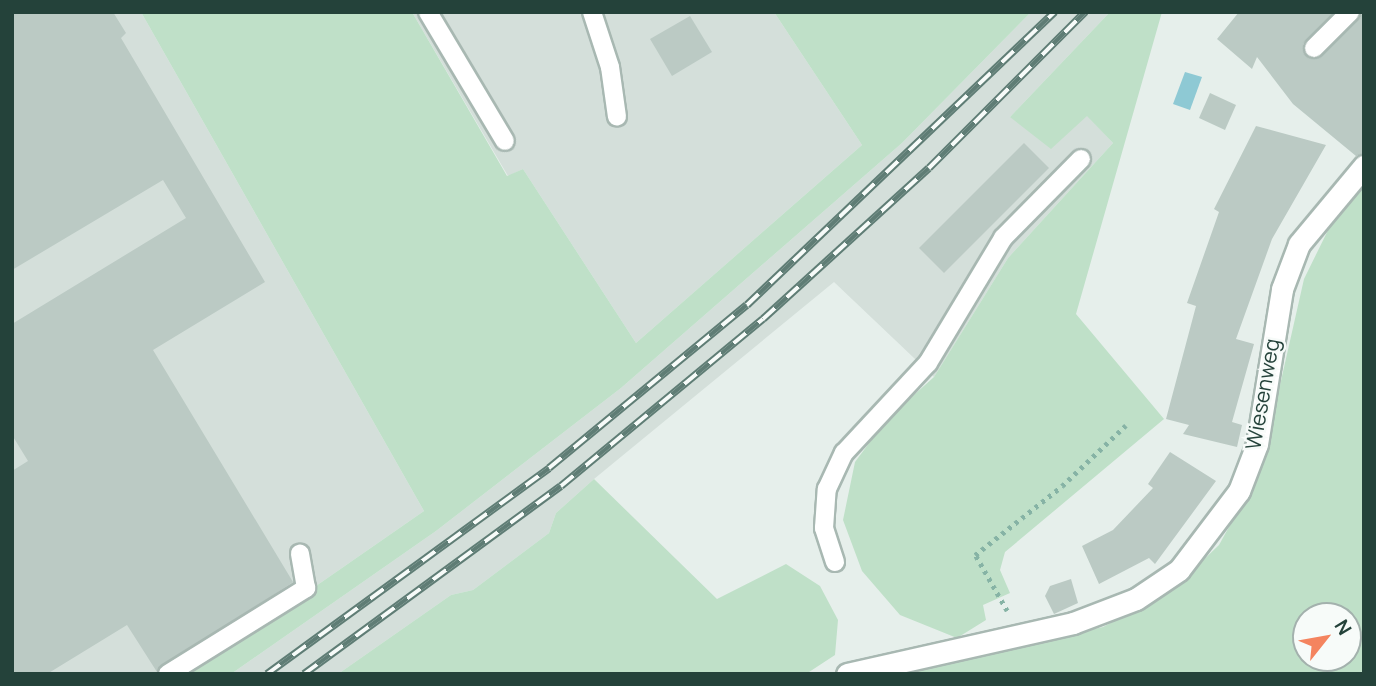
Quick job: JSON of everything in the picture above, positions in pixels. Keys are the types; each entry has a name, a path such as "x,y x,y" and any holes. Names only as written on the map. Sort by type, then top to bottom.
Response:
{"street":[{"name":"Wiesenweg","path":"847,674 1073,623 1136,599 1179,570 1213,534 1257,444 1282,289 1299,244 1364,166"}],"lane":[{"path":"428,12 505,141"},
{"path":"592,12 610,67 617,117"},
{"path":"1314,48 1350,12"},
{"path":"835,562 824,528 827,489 844,453 928,363 1003,238 1081,159"},
{"path":"168,674 306,588 300,554"}],"path":[{"path":"1021,633 975,555 1125,425"}],"shaded area":[{"path":"12,12 141,12 424,511 189,674 12,674"},
{"path":"412,12 774,12 862,145 636,343 523,169 508,176"},
{"path":"1031,12 1110,12 1010,117 1087,115 1113,143 1008,258 934,377 834,282 594,479 556,513 549,533 473,590 451,595 338,674 231,674 436,531 621,388 902,143"}],"green space":[{"path":"141,12 412,12 507,176 523,169 636,343 862,145 774,12 1031,12 902,143 621,388 436,531 231,674 189,674 424,511"},
{"path":"1110,12 1162,12 1076,314 1164,419 1005,552 1000,570 1010,593 983,605 986,620 957,638 900,615 862,571 843,520 855,462 887,419 934,377 1008,258 1113,143 1087,116 1051,149 1010,117"},
{"path":"1364,185 1364,674 898,674 1103,627 1170,592 1219,545 1261,469 1304,279 1336,214"},
{"path":"594,479 717,599 786,564 820,586 838,620 835,655 806,674 338,674 451,595 473,590 549,533 556,513"}],"water":[{"path":"1185,72 1202,77 1190,110 1173,104"}],"building":[{"path":"12,12 113,12 126,33 121,38 265,282 153,350 293,582 157,672 127,625 47,674 12,674 12,471 28,461 12,435 12,324 186,218 163,180 12,270"},
{"path":"1239,12 1334,12 1303,44 1312,59 1364,12 1364,153 1356,156 1293,104 1257,57 1252,69 1217,39"},
{"path":"690,16 712,52 672,76 650,39"},
{"path":"1210,93 1236,105 1225,130 1199,118"},
{"path":"1256,126 1326,145 1272,239 1236,339 1254,344 1232,422 1242,425 1237,447 1183,434 1189,425 1166,419 1196,306 1187,303 1219,212 1214,209"},
{"path":"1024,143 1049,168 944,273 919,248"},
{"path":"1170,452 1216,481 1155,564 1149,558 1099,584 1082,546 1113,530 1153,488 1148,484"},
{"path":"1071,579 1078,603 1054,614 1045,596 1050,586"}],"railway":[{"path":"267,674 549,468 747,305 1055,12"},
{"path":"304,674 561,486 763,319 929,168 1085,12"}]}
